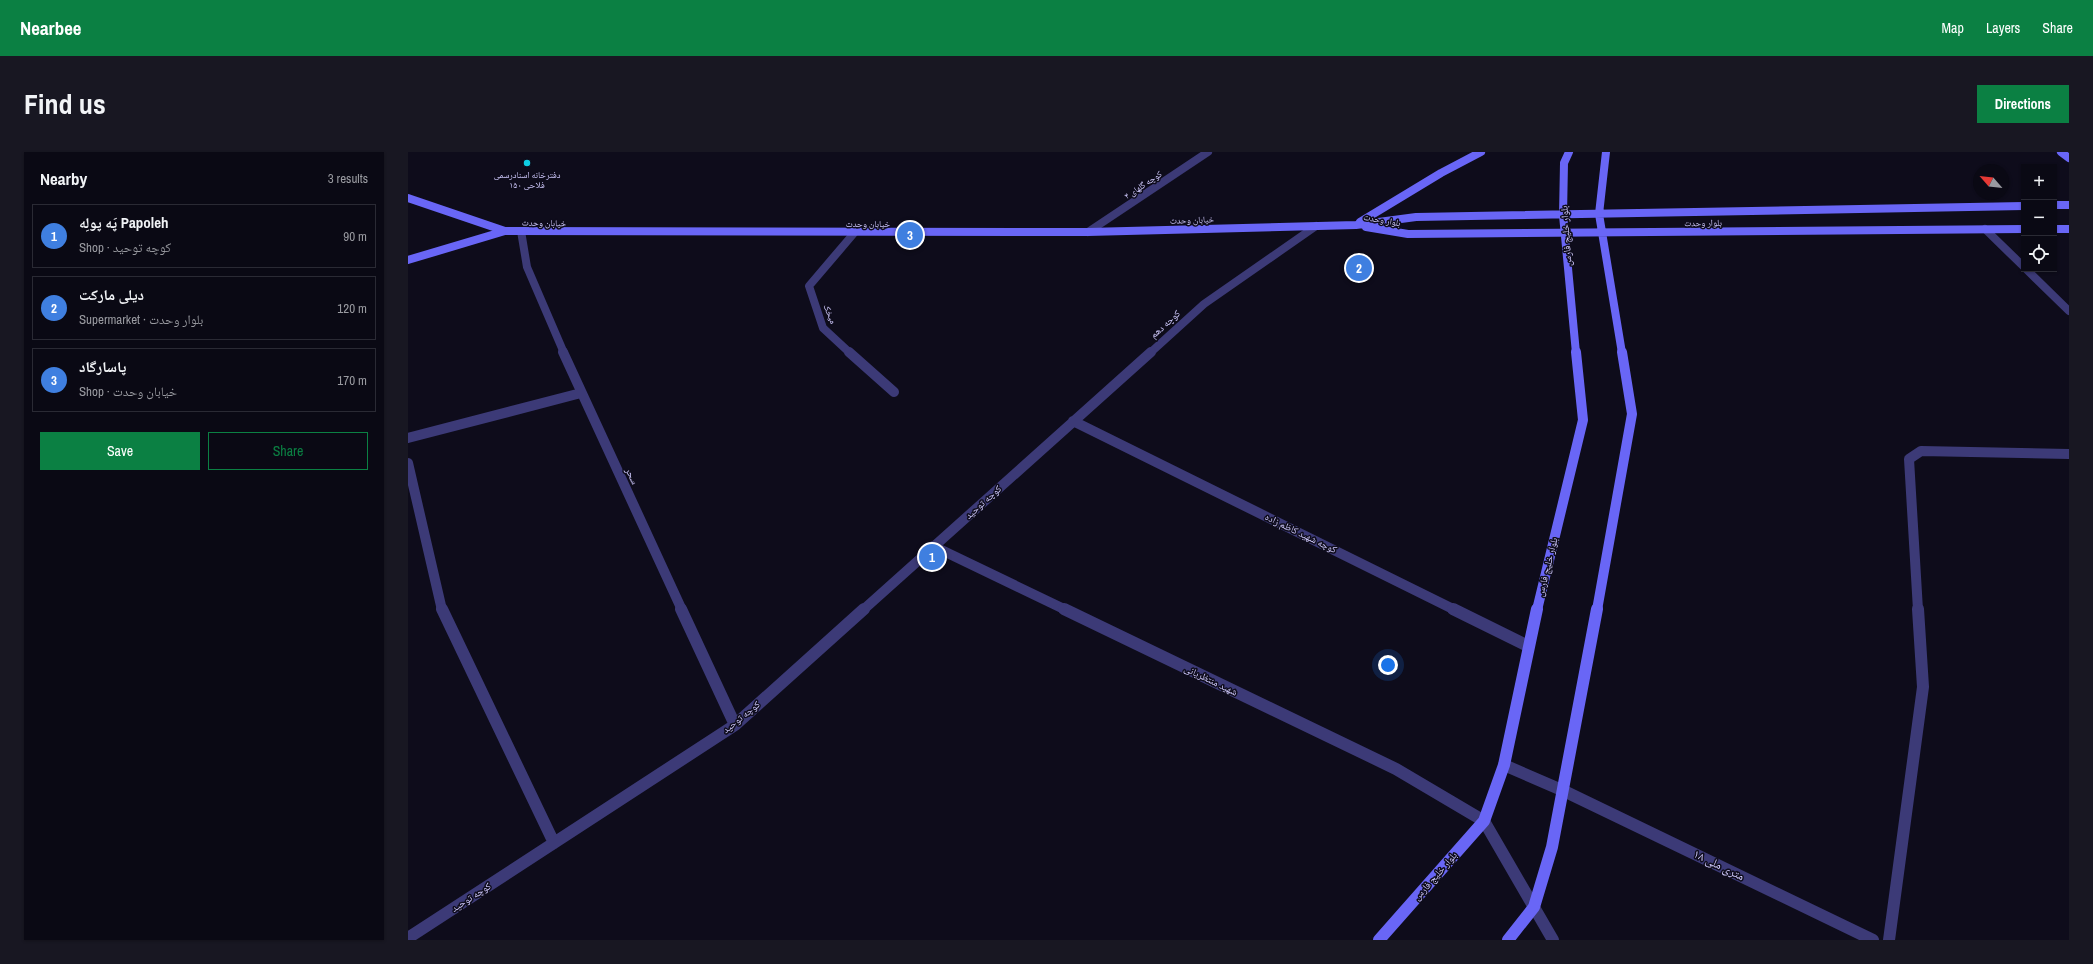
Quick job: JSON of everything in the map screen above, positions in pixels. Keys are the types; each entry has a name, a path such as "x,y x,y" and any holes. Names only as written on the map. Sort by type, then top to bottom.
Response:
{"street":[{"name":"کوچه گلهای ۴","path":"1088,232 1208,152"},
{"path":"1356,225 1441,173 1481,152"},
{"name":"بلوار خلیج فارس","path":"1379,940 1484,820 1504,766 1528,646 1583,420 1563,215 1564,163 1569,152"},
{"path":"1508,940 1534,907 1552,848 1564,791 1632,414 1599,214 1606,152"},
{"path":"2061,152 2069,158"},
{"path":"408,198 505,231"},
{"path":"2057,205 2069,205"},
{"name":"بلوار وحدت","path":"1356,225 1416,217 2021,206"},
{"name":"خیابان وحدت","path":"408,260 505,231 1088,232 1356,225"},
{"name":"بلوار وحدت","path":"1356,225 1408,234 2021,229"},
{"name":"کوچه دهم","path":"1039,451 1204,304 1316,226"},
{"path":"1985,229 2021,264"},
{"path":"2057,229 2069,230"},
{"name":"سحر","path":"521,231 527,267 581,393 735,725"},
{"name":"میخک","path":"855,232 809,286 823,328 894,392"},
{"path":"2029,272 2069,311"},
{"path":"408,438 581,393"},
{"name":"کوچه شهید کاظم زاده","path":"1073,421 1528,646"},
{"name":"کوچه توحید","path":"408,938 735,725 1039,451"},
{"path":"1889,940 1923,687 1908,459 1922,451 2069,454"},
{"path":"408,463 442,611 554,843"},
{"name":"شهید منتظریانی","path":"933,546 1396,769 1484,820"},
{"name":"۱۸ متری ملی","path":"1504,766 1564,791 1873,940"},
{"path":"1484,820 1554,940"}],"place":[{"name":"دفترخانه اسنادرسمی ۱۵۰ فلاحی","path":"527,163"},
{"name":"پاسارگاد","path":"910,235"},
{"name":"دیلی مارکت","path":"1359,268"},
{"name":"پَه پولِه Papoleh","path":"932,557"}]}
